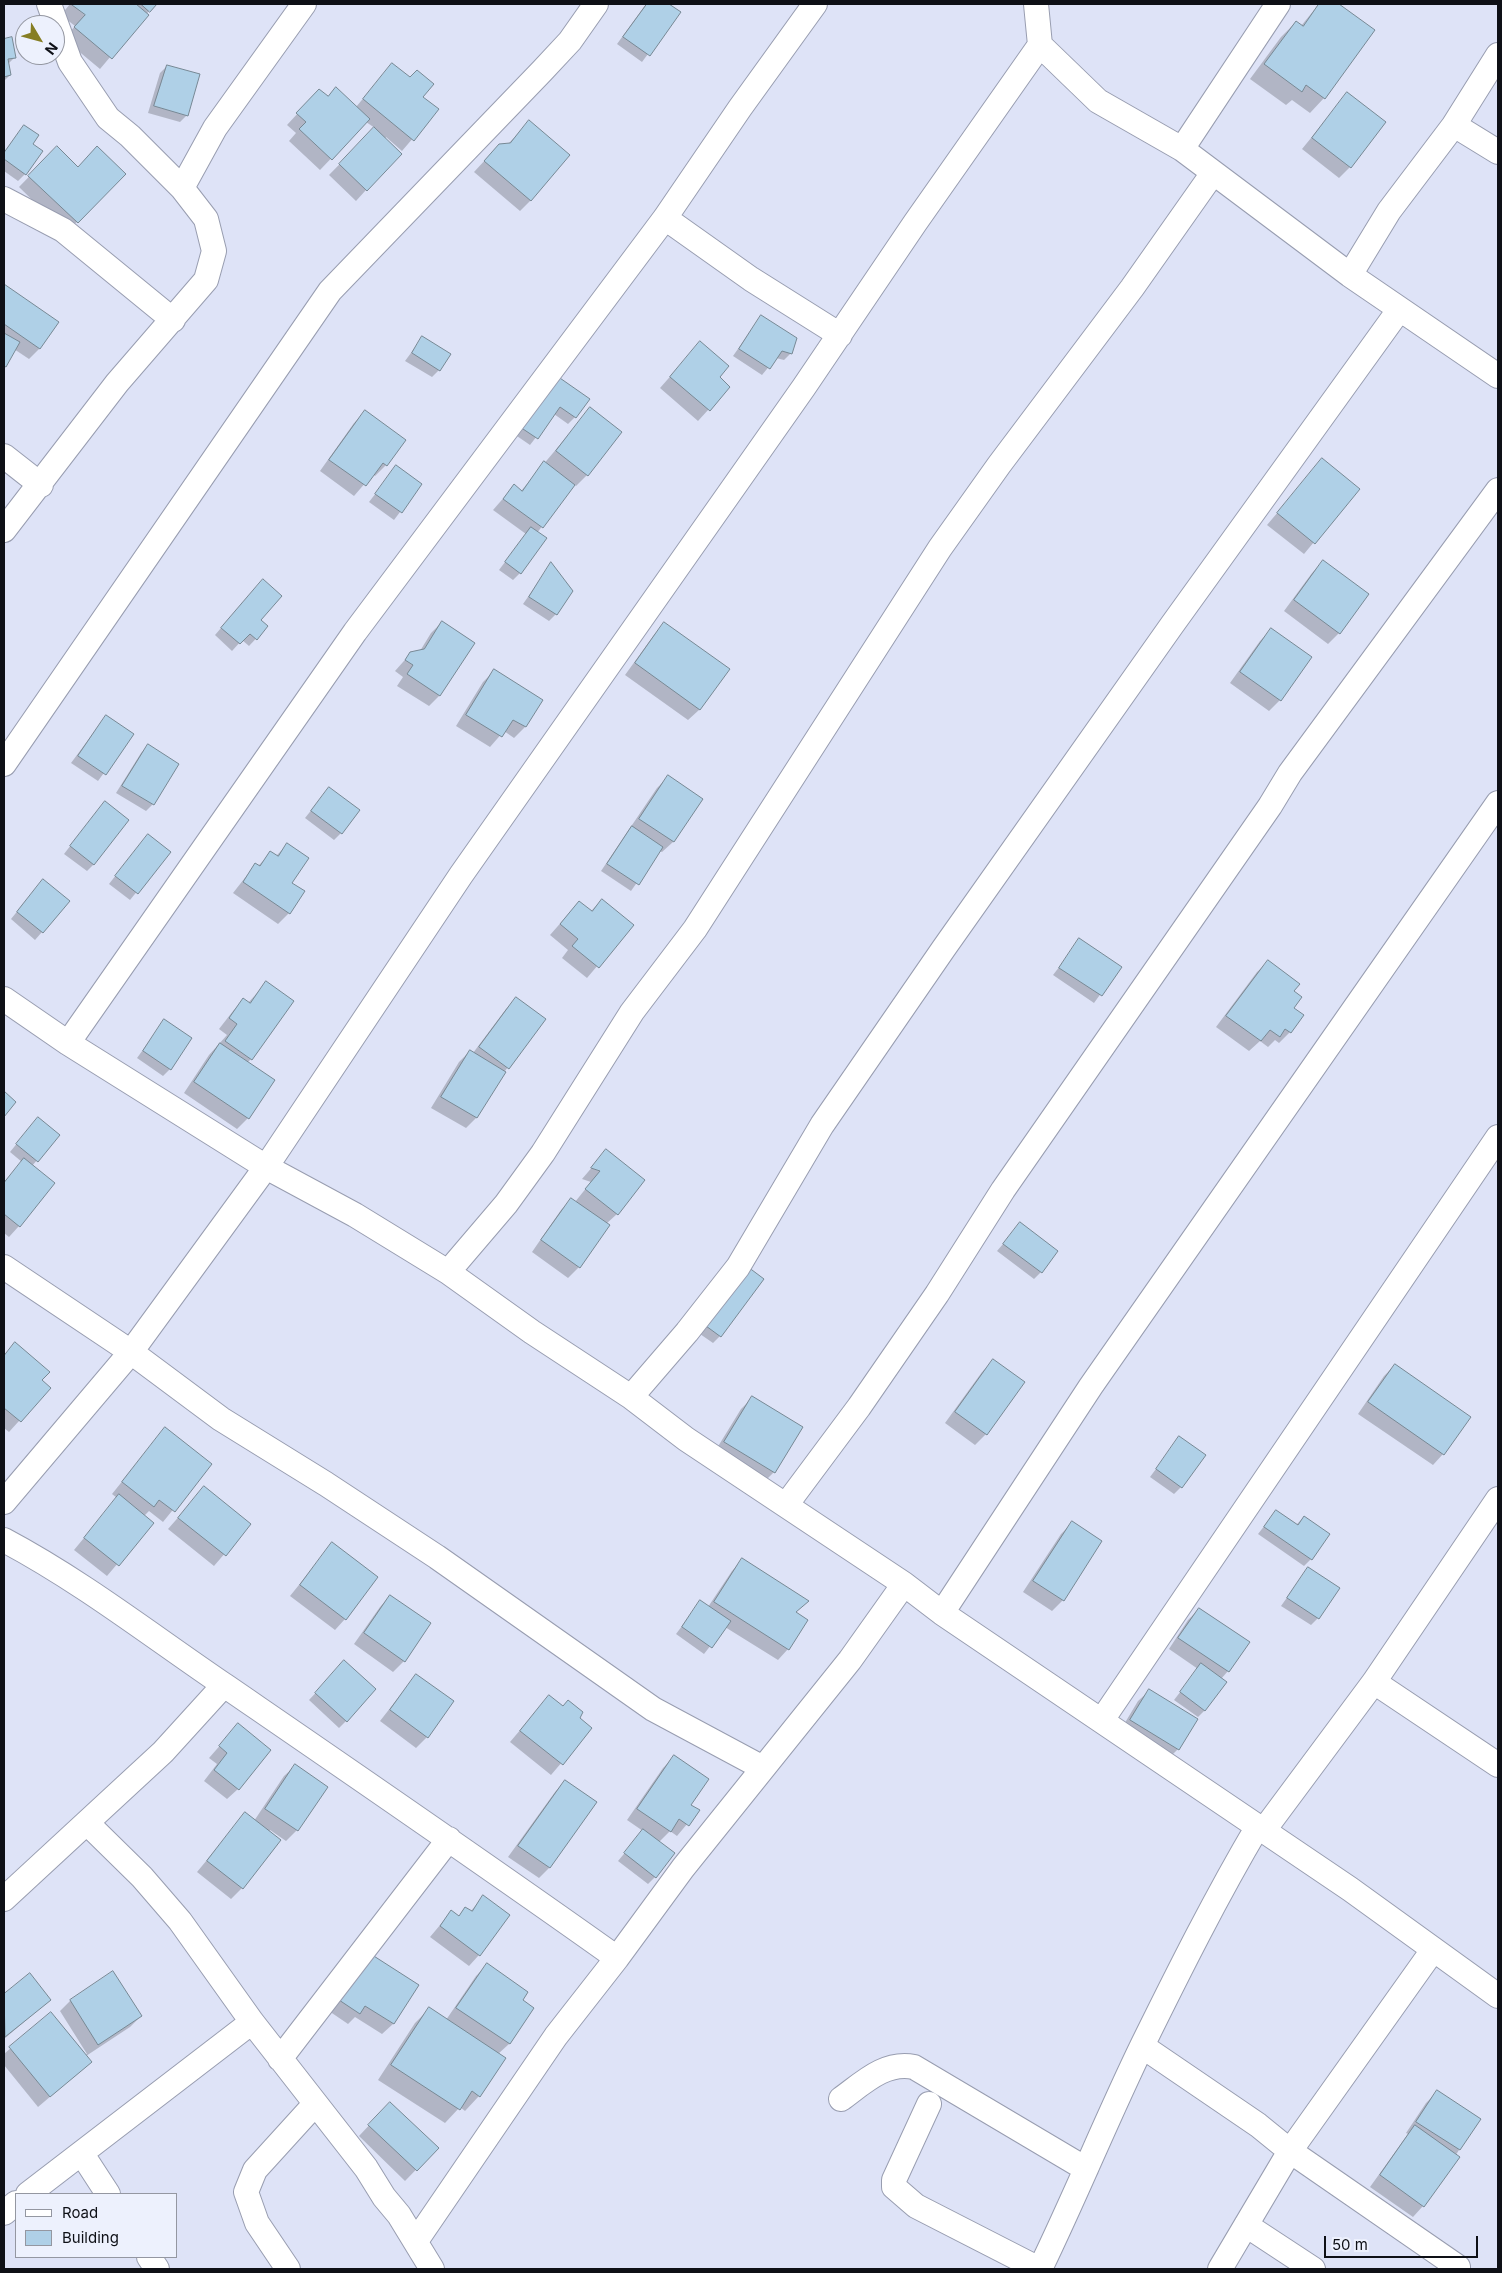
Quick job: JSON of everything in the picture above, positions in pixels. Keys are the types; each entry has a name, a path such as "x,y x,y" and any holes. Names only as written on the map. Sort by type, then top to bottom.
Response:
{"street":[{"path":"4,530 41,485 117,383 206,280 214,251 206,219 182,188 130,136 108,118 70,62 49,4"},
{"path":"182,188 215,128 304,4"},
{"path":"4,764 330,291 542,72 570,40 596,4"},
{"path":"68,1043 355,632 665,218 815,4"},
{"path":"4,1502 131,1352 266,1168 461,875 840,335 915,223 1040,46 1036,4"},
{"path":"1182,148 1278,4"},
{"path":"1040,46 1098,101 1182,148 1350,275 1498,376"},
{"path":"1350,275 1389,211 1454,125 1498,54"},
{"path":"1454,125 1498,152"},
{"path":"448,1272 494,1219 543,1153 632,1012 695,929 940,548 999,465 1132,288 1213,173"},
{"path":"4,198 64,230 173,320"},
{"path":"665,218 751,279 840,335"},
{"path":"631,1398 687,1332 738,1267 822,1126 939,956 1399,310"},
{"path":"4,456 41,485"},
{"path":"786,1505 859,1407 937,1294 1009,1182 1270,806 1290,773 1498,490"},
{"path":"942,1613 1091,1386 1498,803"},
{"path":"4,999 68,1043 266,1168 355,1215 448,1272 532,1332 631,1398 686,1439 904,1584 942,1613 1264,1830 1374,1682 1498,1499"},
{"path":"1102,1720 1498,1137"},
{"path":"4,1267 131,1352 221,1419 326,1484 437,1557 653,1709 763,1768"},
{"path":"4,1540 36,1558 138,1624 224,1686 450,1839 617,1958"},
{"path":"416,2241 556,2036 617,1958 683,1868 850,1660 904,1584"},
{"path":"1374,1682 1498,1764"},
{"path":"4,1899 163,1752 224,1686"},
{"path":"87,1824 142,1877 180,1921 252,2022 366,2168 416,2241 432,2269"},
{"path":"1258,1826 1498,1996"},
{"path":"929,2104 894,2180 894,2187 916,2206 1039,2269 1142,2046 1228,1877 1258,1826"},
{"path":"280,2059 450,1839"},
{"path":"1220,2269 1290,2151 1433,1950"},
{"path":"29,2193 252,2022"},
{"path":"1142,2046 1258,2125 1290,2151 1458,2267"},
{"path":"841,2099 882,2071 894,2066 914,2067 1086,2169"},
{"path":"288,2269 258,2223 246,2192 255,2170 315,2104"},
{"path":"82,2154 107,2193"},
{"path":"4,2213 15,2204"},
{"path":"1246,2225 1313,2269"},
{"path":"150,2258 157,2269"}],"building":[{"path":"71,4 136,4 149,15 112,59 74,27 85,15"},
{"path":"141,4 157,4 150,12"},
{"path":"647,4 669,4 681,12 650,56 623,37"},
{"path":"1319,4 1339,4 1375,30 1325,99 1306,85 1302,92 1264,64 1296,21 1303,26"},
{"path":"12,37 15,58 8,59 11,75 4,77 4,39"},
{"path":"392,63 410,77 417,70 434,84 423,97 439,109 414,141 363,99"},
{"path":"167,65 200,74 188,116 154,106"},
{"path":"336,87 370,119 332,160 299,129 306,122 296,113 319,89 328,96"},
{"path":"1347,92 1386,122 1351,168 1312,138"},
{"path":"529,120 570,155 531,201 484,161 499,144 510,143"},
{"path":"24,125 39,135 33,144 43,151 26,175 4,159 4,153"},
{"path":"374,127 402,154 367,191 339,164"},
{"path":"57,146 78,167 97,146 126,174 78,223 28,176"},
{"path":"4,284 59,322 40,349 4,324"},
{"path":"761,315 797,338 792,354 782,351 770,369 739,349"},
{"path":"4,333 20,342 6,367 4,366"},
{"path":"422,336 451,354 440,371 412,353"},
{"path":"700,341 729,366 720,377 730,387 710,411 670,377"},
{"path":"557,376 590,399 576,418 560,407 538,439 520,427"},
{"path":"590,407 622,432 588,476 556,451"},
{"path":"365,410 406,440 387,466 383,463 366,486 329,460"},
{"path":"1322,458 1360,489 1315,544 1277,513"},
{"path":"544,461 575,485 543,528 503,499 514,484 522,491"},
{"path":"396,465 422,484 402,513 375,494"},
{"path":"531,527 547,538 521,574 505,562"},
{"path":"1323,560 1369,594 1340,634 1294,600"},
{"path":"551,562 573,591 557,615 529,597"},
{"path":"263,579 282,596 261,620 268,626 257,640 250,634 240,644 221,628"},
{"path":"442,621 475,643 440,696 407,674 413,665 405,660 410,652 424,649"},
{"path":"664,622 730,669 700,710 635,663"},
{"path":"1271,628 1312,657 1281,701 1240,672"},
{"path":"494,669 543,700 526,727 513,720 502,737 466,715"},
{"path":"106,715 134,734 106,775 78,756"},
{"path":"148,744 179,764 154,805 122,786"},
{"path":"668,775 703,799 674,842 639,819"},
{"path":"329,787 360,810 342,834 311,811"},
{"path":"105,801 129,820 94,865 70,846"},
{"path":"632,826 663,847 639,885 607,864"},
{"path":"148,834 171,852 138,894 115,876"},
{"path":"287,843 309,858 292,883 305,891 290,914 243,882 255,863 260,866 270,851 278,856"},
{"path":"43,879 70,901 43,933 17,912"},
{"path":"602,899 634,925 599,968 572,946 578,939 560,924 579,901 592,911"},
{"path":"1079,938 1122,967 1102,996 1059,968"},
{"path":"1268,960 1300,984 1294,991 1302,997 1294,1008 1304,1015 1291,1033 1285,1029 1280,1037 1270,1030 1261,1041 1226,1016"},
{"path":"266,981 294,1001 252,1060 225,1041 237,1024 229,1018 243,998 250,1003"},
{"path":"516,997 546,1019 509,1069 479,1047"},
{"path":"164,1019 192,1038 171,1070 143,1051"},
{"path":"220,1043 275,1080 249,1119 194,1082"},
{"path":"470,1050 506,1072 477,1118 441,1097"},
{"path":"4,1091 16,1102 4,1117"},
{"path":"38,1117 60,1135 38,1162 16,1144"},
{"path":"606,1149 645,1180 618,1215 585,1189 600,1171 591,1168"},
{"path":"24,1158 55,1183 20,1227 4,1214 4,1183"},
{"path":"571,1198 610,1225 580,1268 541,1240"},
{"path":"1020,1222 1058,1251 1042,1273 1003,1244"},
{"path":"748,1267 764,1279 721,1337 706,1326"},
{"path":"15,1342 50,1372 42,1380 51,1388 21,1422 4,1408 4,1356"},
{"path":"993,1359 1025,1382 987,1435 955,1412"},
{"path":"1395,1364 1471,1417 1444,1455 1368,1402"},
{"path":"752,1396 803,1427 775,1473 724,1442"},
{"path":"165,1427 212,1464 175,1512 159,1500 154,1507 122,1482"},
{"path":"1179,1436 1206,1455 1182,1488 1156,1469"},
{"path":"204,1486 251,1524 226,1556 178,1518"},
{"path":"119,1494 154,1523 119,1566 84,1538"},
{"path":"1276,1510 1298,1525 1304,1516 1330,1534 1312,1560 1264,1527"},
{"path":"1072,1521 1102,1541 1064,1601 1033,1581"},
{"path":"332,1542 378,1577 346,1620 300,1585"},
{"path":"742,1558 809,1601 796,1612 808,1620 789,1650 714,1602"},
{"path":"1308,1567 1340,1588 1319,1619 1287,1598"},
{"path":"390,1595 431,1623 405,1662 364,1633"},
{"path":"700,1600 731,1621 712,1648 682,1627"},
{"path":"1199,1608 1250,1642 1229,1672 1178,1638"},
{"path":"344,1660 376,1689 347,1722 315,1693"},
{"path":"1201,1663 1227,1682 1205,1711 1180,1692"},
{"path":"416,1674 454,1701 428,1738 390,1710"},
{"path":"1149,1689 1198,1719 1179,1750 1130,1720"},
{"path":"549,1695 563,1706 568,1700 583,1712 580,1718 592,1728 563,1765 520,1731"},
{"path":"238,1723 271,1750 239,1790 214,1770 227,1753 219,1746"},
{"path":"674,1755 709,1779 691,1805 700,1810 689,1826 679,1819 671,1832 637,1809"},
{"path":"295,1764 328,1787 298,1831 265,1809"},
{"path":"565,1780 597,1802 550,1868 518,1846"},
{"path":"245,1812 281,1840 243,1889 207,1861"},
{"path":"643,1829 675,1853 656,1878 624,1853"},
{"path":"483,1895 510,1915 480,1956 440,1926 451,1910 459,1916 465,1907 472,1911"},
{"path":"366,1951 419,1985 394,2024 365,2006 360,2014 336,1998"},
{"path":"487,1963 528,1992 523,2000 534,2008 510,2044 456,2008"},
{"path":"113,1971 142,2016 98,2045 70,2000"},
{"path":"30,1973 51,2000 5,2037 4,1994"},
{"path":"429,2007 506,2058 480,2097 472,2091 460,2110 391,2065"},
{"path":"51,2012 92,2062 50,2097 9,2047"},
{"path":"1437,2090 1481,2119 1460,2150 1416,2122"},
{"path":"390,2102 439,2148 417,2171 368,2125"},
{"path":"1415,2125 1460,2157 1424,2207 1380,2175"}]}
